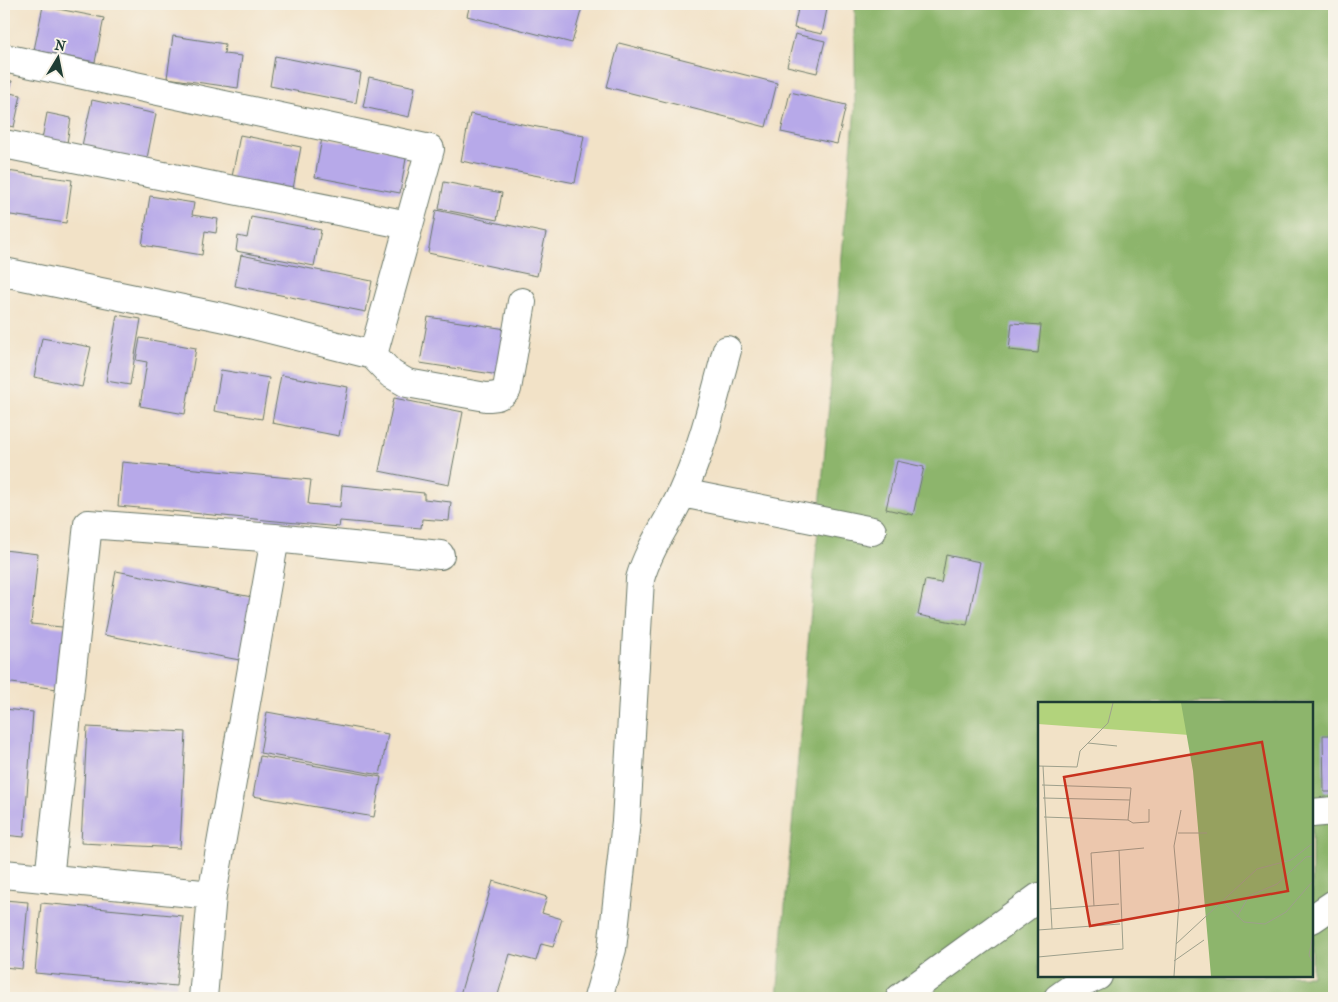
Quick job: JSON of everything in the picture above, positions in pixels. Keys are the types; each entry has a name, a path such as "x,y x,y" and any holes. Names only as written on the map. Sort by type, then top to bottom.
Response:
{"street":[{"path":"4,58 430,149 373,355"},
{"path":"4,144 408,225"},
{"path":"4,272 226,318 373,355 391,374 407,383 486,397 499,396 507,389 522,302"},
{"path":"598,998 612,949 626,822 639,586 645,562 657,536 682,493 708,423 727,350"},
{"path":"682,493 872,531"},
{"path":"49,879 88,524 276,538 440,555"},
{"path":"202,998 212,895 276,538"},
{"path":"1313,813 1334,811"},
{"path":"4,874 212,895"},
{"path":"900,998 1038,898"},
{"path":"1313,918 1334,904"},
{"path":"1058,998 1072,988 1096,977"}],"green space":[{"path":"855,4 1334,4 1334,998 777,998 855,107"}],"building":[{"path":"470,4 583,4 572,43 467,16"},
{"path":"799,4 828,4 822,34 794,28"},
{"path":"43,6 104,18 95,62 34,50"},
{"path":"795,34 825,41 817,73 787,66"},
{"path":"173,36 225,44 224,54 242,56 238,88 167,78"},
{"path":"619,43 777,83 766,127 607,87"},
{"path":"275,56 361,73 356,103 270,86"},
{"path":"369,77 415,87 409,117 363,107"},
{"path":"4,80 12,81 9,93 21,95 14,127 4,125"},
{"path":"790,92 846,105 837,144 781,132"},
{"path":"92,100 156,114 146,163 81,150"},
{"path":"47,113 71,118 67,143 42,139"},
{"path":"470,114 584,136 575,183 461,161"},
{"path":"240,135 301,147 292,194 231,182"},
{"path":"322,138 407,153 400,193 315,177"},
{"path":"7,171 72,180 66,223 4,214"},
{"path":"444,182 502,193 497,220 439,209"},
{"path":"150,196 194,203 192,215 218,219 216,233 205,231 202,255 142,245"},
{"path":"436,210 546,233 537,276 428,253"},
{"path":"251,217 321,230 314,266 236,251 238,236 247,238"},
{"path":"241,255 372,281 366,312 235,286"},
{"path":"117,315 141,319 130,385 106,381"},
{"path":"428,317 506,329 499,375 420,363"},
{"path":"1012,323 1041,325 1038,353 1009,350"},
{"path":"42,338 91,347 82,387 34,377"},
{"path":"140,338 196,348 185,414 140,406 147,362 136,360"},
{"path":"221,370 269,378 262,419 214,411"},
{"path":"281,375 348,387 339,436 272,423"},
{"path":"394,398 463,412 449,485 379,471"},
{"path":"897,461 924,467 913,515 886,509"},
{"path":"122,462 311,480 308,504 340,507 342,485 424,493 424,499 451,502 449,521 422,519 421,528 340,521 339,527 118,506"},
{"path":"4,550 38,554 31,624 72,628 65,690 4,682"},
{"path":"946,555 980,562 967,625 918,615 925,580 941,583"},
{"path":"116,571 257,598 245,661 104,635"},
{"path":"4,709 33,712 24,837 4,835"},
{"path":"267,712 388,734 380,775 260,753"},
{"path":"87,727 186,732 180,848 81,843"},
{"path":"1323,735 1334,735 1334,792 1324,792"},
{"path":"260,756 381,777 374,817 253,796"},
{"path":"493,881 547,897 542,913 562,919 553,947 541,944 536,961 510,954 497,998 459,998"},
{"path":"4,900 28,902 22,969 4,967"},
{"path":"41,903 183,916 176,986 35,973"}]}
